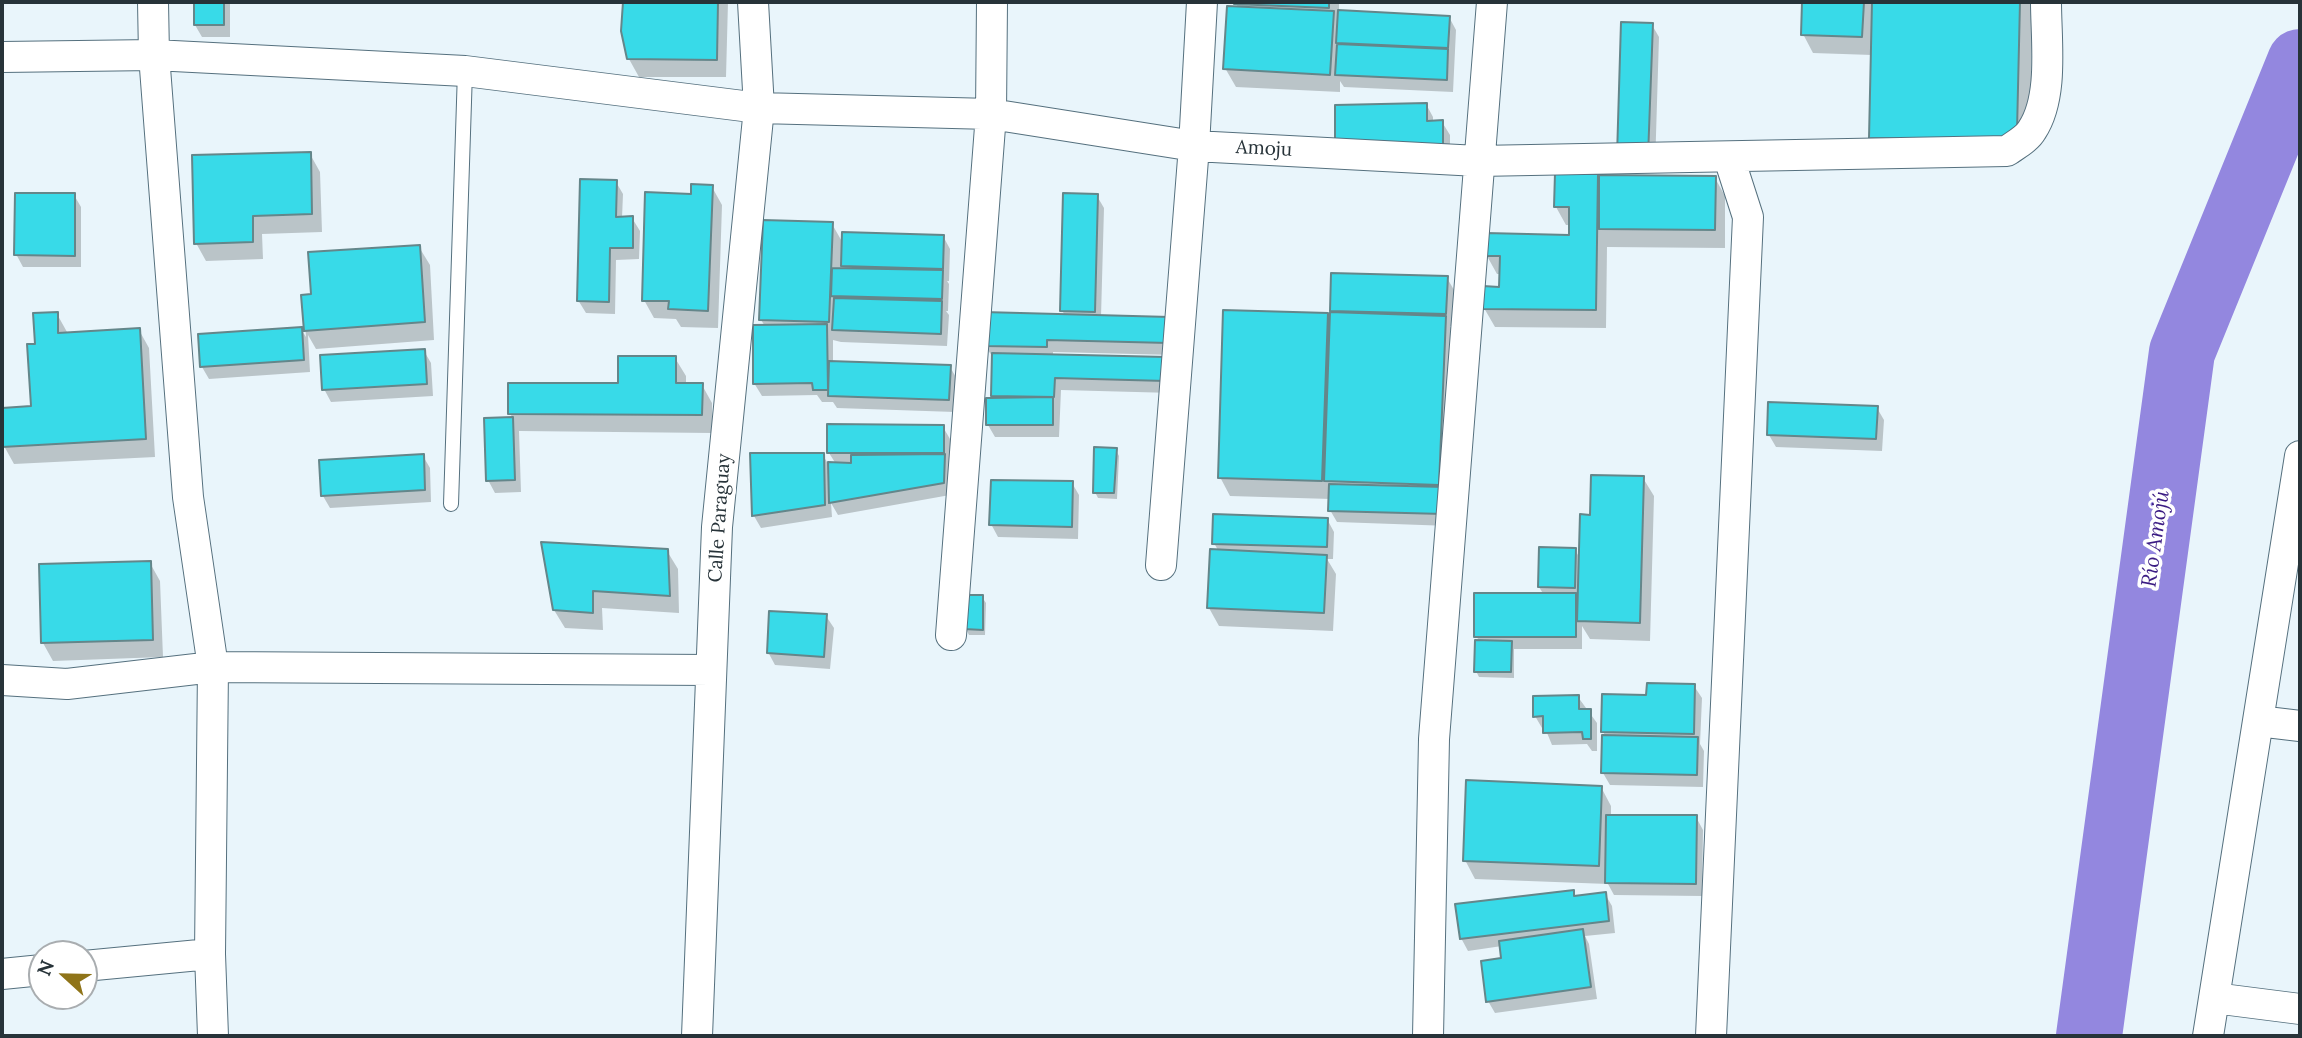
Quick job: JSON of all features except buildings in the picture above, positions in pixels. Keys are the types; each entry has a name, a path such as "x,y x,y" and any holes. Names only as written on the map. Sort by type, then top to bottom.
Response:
{"street":[{"path":"153,2 154,55 188,497 213,667 210,954 213,1036"},
{"name":"Calle Paraguay","path":"697,1036 717,527 759,108 753,2"},
{"path":"951,635 991,114 992,2"},
{"path":"1161,565 1194,146 1202,2"},
{"path":"1428,1036 1434,739 1492,2"},
{"name":"Amoju","path":"2,57 154,55 466,71 759,108 991,114 1194,146 1478,161 2007,151 2031,133 2041,111 2046,78 2046,2"},
{"path":"1711,1036 1748,217 1728,158"},
{"path":"2208,1036 2300,456"},
{"path":"2,680 67,684 213,667 711,670"},
{"path":"2258,721 2300,726"},
{"path":"98,965 210,954"},
{"path":"2,974 28,971"},
{"path":"2214,998 2300,1009"}],"lane":[{"path":"451,504 466,71"}],"waterway":[{"name":"Río Amojú","path":"2089,1036 2182,352 2300,62"}]}
